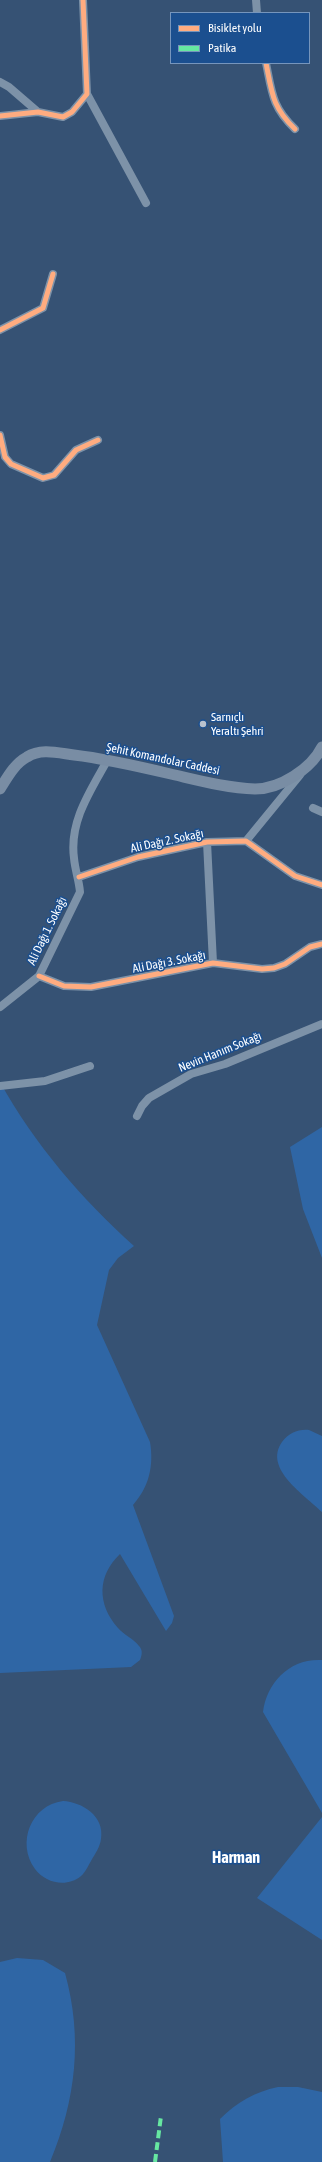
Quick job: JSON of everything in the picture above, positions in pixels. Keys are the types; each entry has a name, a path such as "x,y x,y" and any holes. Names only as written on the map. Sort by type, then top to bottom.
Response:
{"main road":[{"name":"Şehit Komandolar Caddesi","path":"0,789 14,768 27,756 44,751 108,759 217,785 256,789 273,786 288,779 308,765 321,750"}],"street":[{"path":"83,0 87,94 146,203"},
{"path":"256,0 257,12"},
{"path":"266,64 273,98 281,116 295,129"},
{"path":"0,82 9,87 38,112"},
{"path":"0,116 38,112 63,117 72,112 87,94"},
{"path":"0,330 43,308 53,274"},
{"path":"0,435 5,457 11,464 43,478 54,475 76,450 98,440"},
{"name":"Ali Dağı 1. Sokağı","path":"0,1007 39,976 80,892 79,877 74,859 74,832 82,806 108,759"},
{"path":"308,765 246,841 295,876 322,885"},
{"path":"313,808 322,812"},
{"name":"Ali Dağı 2. Sokağı","path":"79,877 138,857 207,842 246,841"},
{"path":"207,842 213,963"},
{"name":"Ali Dağı 3. Sokağı","path":"39,976 64,986 91,987 213,963 262,969 274,968 285,964 310,947 322,944"},
{"name":"Nevin Hanım Sokağı","path":"137,1116 142,1106 149,1098 191,1074 225,1064 322,1024"},
{"path":"0,1086 45,1081 90,1066"}],"shaded area":[{"path":"0,1082 28,1127 60,1170 114,1228 134,1246 118,1258 109,1270 97,1325 150,1442 151,1468 149,1476 143,1491 133,1505 174,1616 172,1623 166,1631 120,1554 107,1571 102,1590 103,1600 111,1619 123,1633 137,1644 142,1651 140,1660 131,1667 0,1673"},
{"path":"322,1127 322,1258 303,1209 290,1147"},
{"path":"309,1430 322,1436 322,1512 288,1481 278,1462 278,1452 282,1442 297,1431"},
{"path":"310,1660 322,1660 322,1813 263,1712 269,1691 282,1674 300,1663"},
{"path":"63,1801 78,1804 96,1817 101,1831 101,1839 98,1848 84,1873 75,1880 63,1883 50,1881 44,1878 35,1869 29,1859 27,1837 35,1817 42,1810 52,1804"},
{"path":"322,1817 322,1940 257,1898"},
{"path":"17,1958 43,1960 65,1973 71,1997 75,2045 74,2069 66,2115 50,2162 0,2162 0,1962"},
{"path":"278,2087 298,2087 322,2092 322,2162 223,2162 220,2119 247,2098"}],"marked path":[{"path":"155,2162 161,2116"}],"cycle path":[{"path":"0,116 38,112 63,117 72,112 87,94 83,0"},
{"path":"266,64 277,106 287,121 295,129"},
{"path":"0,330 43,308 53,274"},
{"path":"0,435 5,457 11,464 43,478 54,475 76,450 98,440"},
{"path":"79,877 138,857 207,842 246,841 295,876 322,885"},
{"path":"39,976 64,986 91,987 213,963 262,969 274,968 285,964 310,947 322,944"}],"place":[{"name":"Sarnıçlı Yeraltı Şehri","path":"203,724"}],"district":[{"name":"Harman","path":"236,1858"}]}
